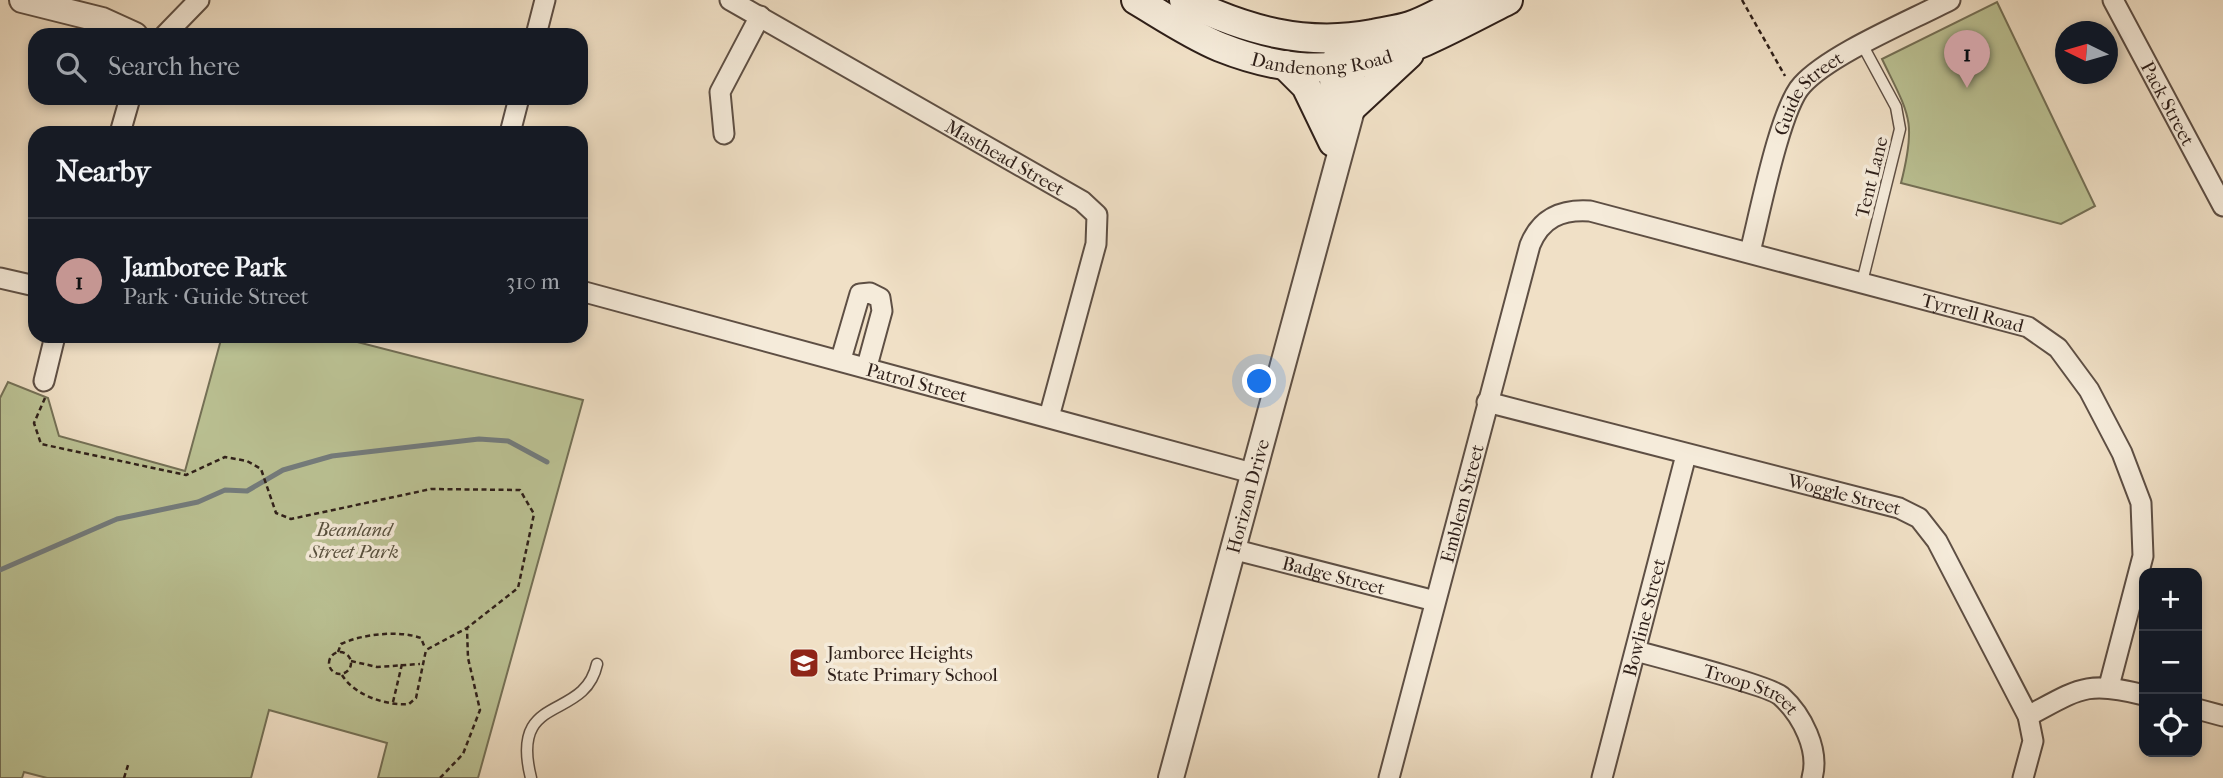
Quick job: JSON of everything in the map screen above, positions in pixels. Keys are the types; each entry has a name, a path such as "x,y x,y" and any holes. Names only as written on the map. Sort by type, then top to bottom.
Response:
{"main road":[{"name":"Dandenong Road","path":"1136,0 1220,47 1285,65 1342,68 1416,47 1508,0"},
{"name":"Dandenong Road","path":"1184,0 1227,20 1266,33 1341,40 1409,27 1464,0"},
{"path":"1353,106 1416,47"},
{"path":"1285,65 1306,86 1333,142"}],"street":[{"path":"22,0 102,20 120,28"},
{"path":"171,28 199,0"},
{"path":"538,28 545,0"},
{"name":"Masthead Street","path":"730,0 1082,201 1097,215 1096,244 1049,417"},
{"name":"Guide Street","path":"1750,252 1785,118 1799,87 1819,68 1950,0"},
{"name":"Pack Street","path":"2113,0 2223,206"},
{"path":"724,134 720,92 760,16"},
{"name":"Horizon Drive","path":"1324,212 1342,68 1341,40"},
{"name":"Horizon Drive","path":"1171,778 1353,106 1342,68"},
{"path":"122,126 128,105"},
{"path":"512,126 517,105"},
{"name":"Tyrrell Road","path":"1536,230 1551,217 1571,209 1590,211 2028,327 2058,348 2089,390 2122,453 2141,503 2143,555 2109,686"},
{"name":"Emblem Street","path":"1389,778 1486,402 1536,230"},
{"path":"0,278 28,284"},
{"name":"Patrol Street","path":"588,293 867,366 1252,473"},
{"path":"841,359 855,304 860,294 870,293 880,298 882,311 867,366"},
{"path":"44,381 53,343"},
{"name":"Woggle Street","path":"1486,402 1899,508 1919,518 1937,541 2028,716 2033,741 2023,778"},
{"name":"Bowline Street","path":"1602,778 1686,455"},
{"name":"Badge Street","path":"1232,549 1436,601"},
{"name":"Troop Street","path":"1636,651 1780,694 1809,734 1815,769 1812,778"},
{"path":"2028,716 2090,686 2109,686 2140,694"},
{"path":"2202,710 2223,716"}],"lane":[{"name":"Tent Lane","path":"1863,46 1896,107 1900,129 1863,282"},
{"path":"531,778 526,759 530,731 547,711 580,695 594,677 597,663"}],"path":[{"path":"1742,0 1786,78 1799,87"},
{"path":"44,381 47,396 34,423 41,444 186,475 225,457 247,461 261,470 276,513 291,519 431,489 520,490 534,514 518,588 467,628 426,649"},
{"path":"440,778 463,754 480,710 467,628"},
{"path":"461,630 467,639"},
{"path":"399,634 421,638 426,649 416,698 409,704 393,703 359,692 342,675 334,673 329,664 331,656 338,652 341,644 349,640 399,634"},
{"path":"338,652 348,655 351,661 348,671 342,675"},
{"path":"351,661 377,667 421,664"},
{"path":"393,703 402,664"},
{"path":"124,778 129,762"}],"green space":[{"path":"1997,2 2095,206 2061,224 1901,183 1909,145 1908,118 1882,59"},
{"name":"Beanland Street Park","path":"220,343 361,343 583,400 478,778 378,778 387,743 269,710 251,778 47,778 24,772 22,778 0,778 0,398 8,382 48,398 59,436 185,471"}],"waterway":[{"path":"0,570 117,519 198,502 225,490 247,491 283,470 332,456 479,439 508,441 547,462"}],"place":[{"name":"Jamboree Park","path":"1967,88"},
{"name":"Jamboree Heights State Primary School","path":"804,663"}]}
